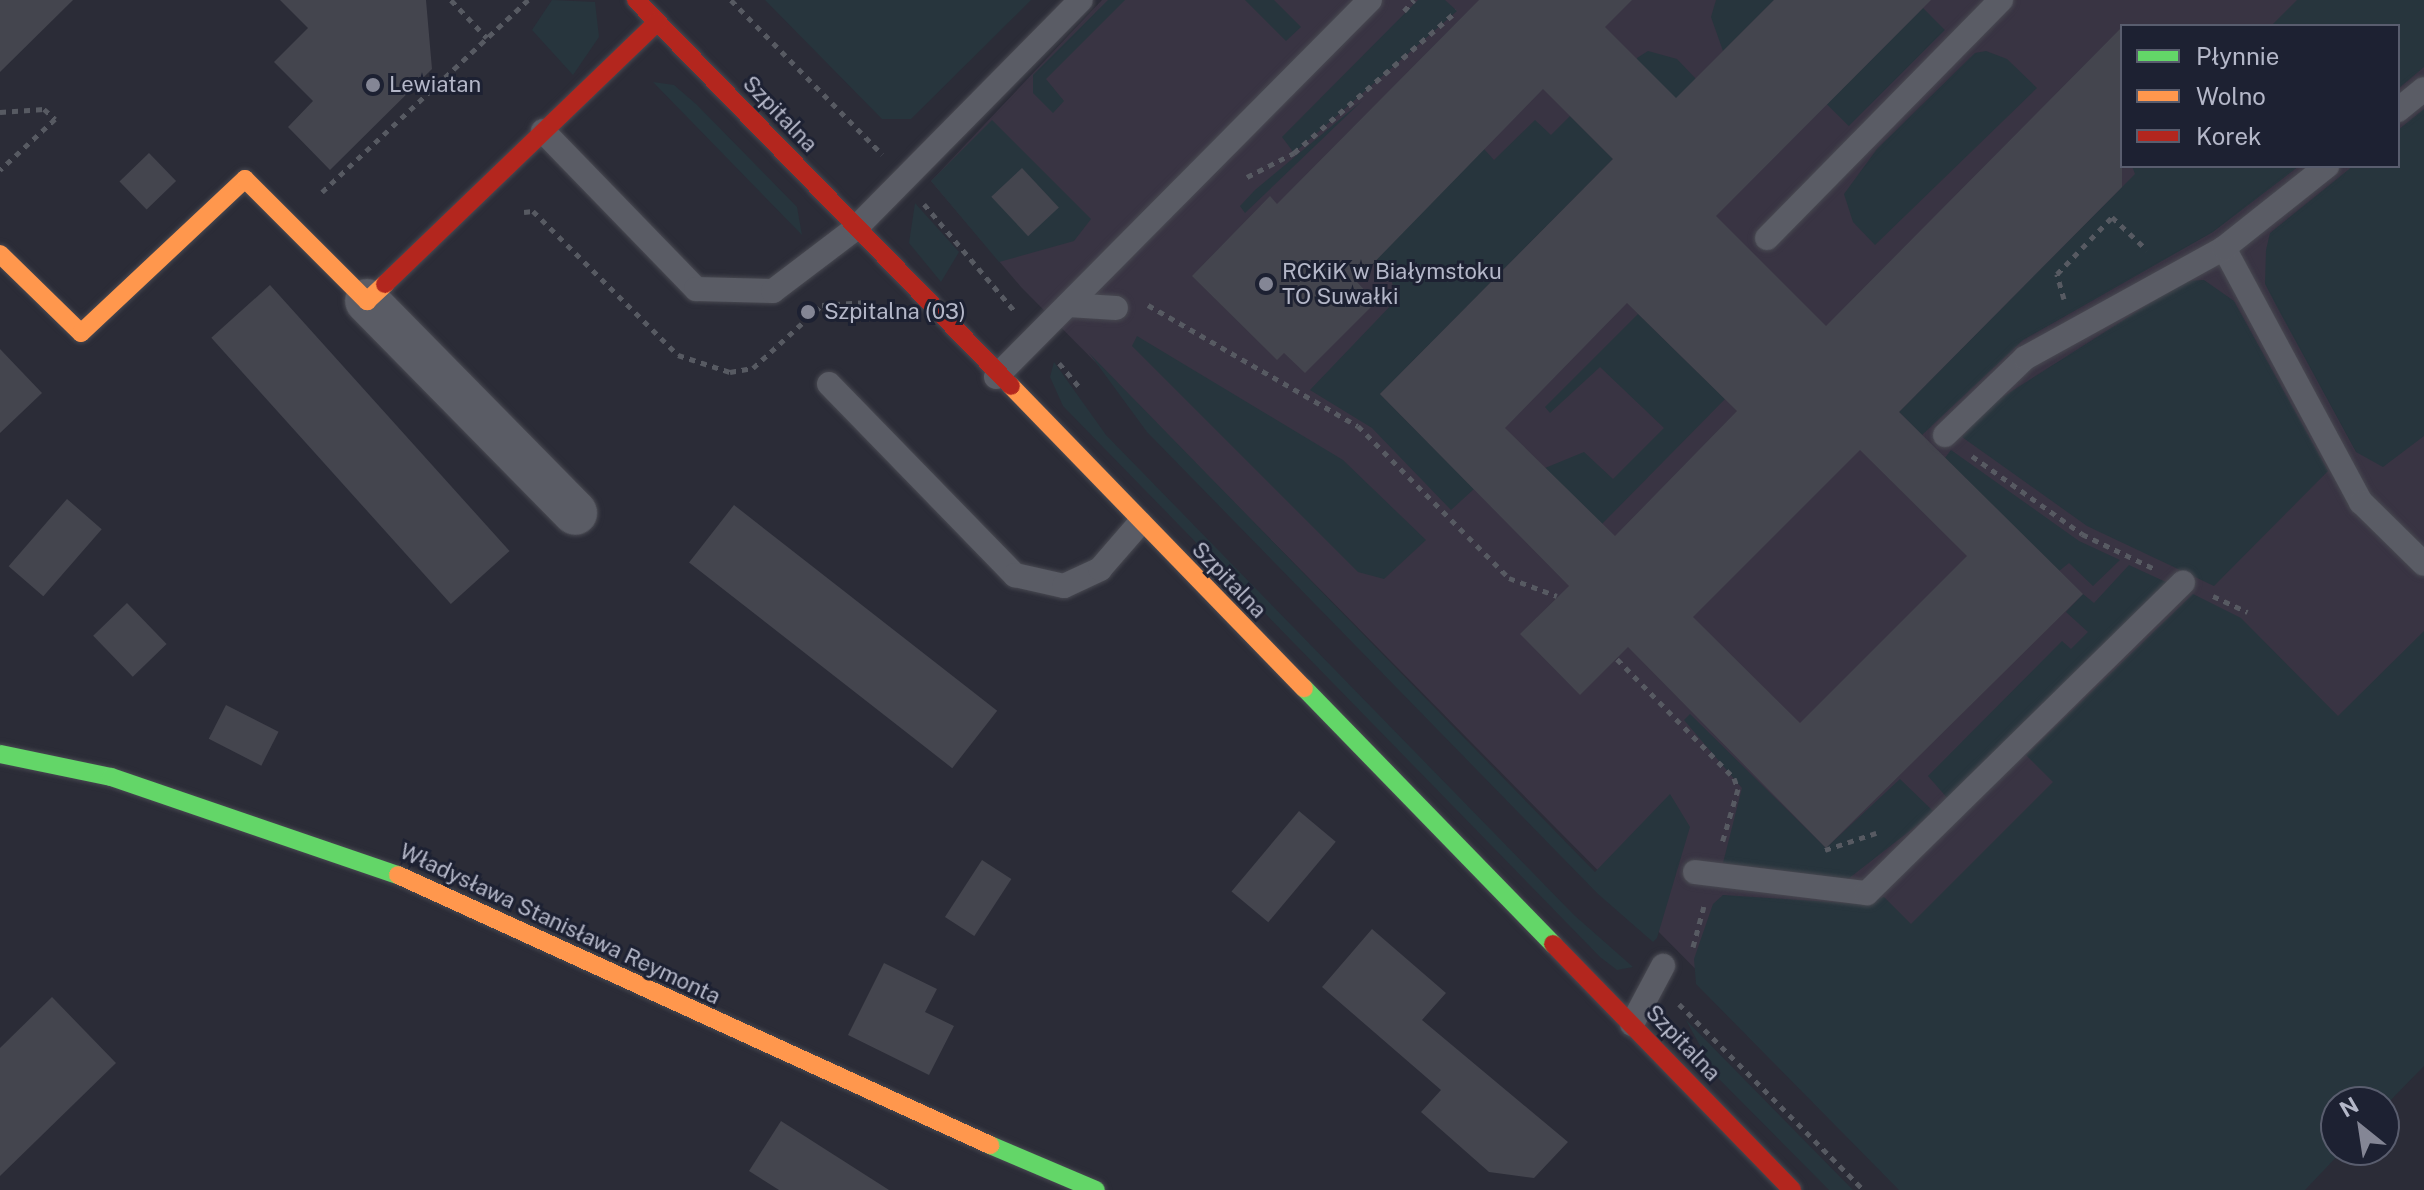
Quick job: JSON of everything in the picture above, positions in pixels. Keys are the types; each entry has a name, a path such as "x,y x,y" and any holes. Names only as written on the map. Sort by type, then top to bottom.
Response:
{"street":[{"name":"Szpitalna","path":"636,0 996,377 1792,1190"},
{"path":"367,301 657,22"},
{"path":"0,254 81,333 245,179 575,513"},
{"name":"Władysława Stanisława Reymonta","path":"0,754 111,777 373,863 1087,1189"}],"lane":[{"path":"543,131 696,289 773,291 856,228 1081,0"},
{"path":"996,377 1370,0"},
{"path":"1767,238 2001,0"},
{"path":"2400,108 2424,89"},
{"path":"1945,435 2025,358 2224,248 2324,168"},
{"path":"2224,248 2361,502 2424,564"},
{"path":"1068,305 1116,308"},
{"path":"829,384 1015,575 1064,586 1100,569 1140,523"},
{"path":"1704,874 1867,893 2183,583"},
{"path":"1632,1024 1661,975"}],"path":[{"path":"451,0 487,38"},
{"path":"289,223 528,0"},
{"path":"731,0 904,180 1090,398"},
{"path":"1242,180 1294,153 1457,11"},
{"path":"0,112 44,109 55,119 0,170"},
{"path":"518,213 533,211 678,355 730,372 753,368 822,305 876,305"},
{"path":"2073,331 2057,274 2112,217 2124,228"},
{"path":"1141,299 1358,426 1509,578 1557,596"},
{"path":"1945,435 2082,534 2248,612"},
{"path":"1617,659 1734,778 1738,789 1704,874 1691,956"},
{"path":"1813,852 1882,831"},
{"path":"1661,975 1864,1190"}],"shaded area":[{"path":"552,0 595,2 599,37 573,75 532,30"},
{"path":"765,0 1031,0 911,119 882,119"},
{"path":"1102,0 2424,0 2424,1056 2367,1086 2320,1086 2320,1105 1914,1190 1021,287 931,181"},
{"path":"1108,0 1125,0 1046,79 1064,101 1053,113 1033,93 1033,75"},
{"path":"1245,0 1274,0 1301,27 1286,41"},
{"path":"1418,0 1445,0 1457,11 1294,153 1282,137"},
{"path":"1716,0 1774,0 1723,51 1711,17"},
{"path":"2297,0 2424,0 2424,67 2400,87 2400,24 2273,24"},
{"path":"1923,8 1945,30 1849,126 1827,104"},
{"path":"1648,51 1677,59 1696,79 1632,143 1637,58"},
{"path":"1986,51 2007,59 2037,88 1875,245 1853,222 1844,194 1877,149 1975,53"},
{"path":"653,82 674,85 696,104 797,207 802,235"},
{"path":"1362,101 1245,213 1240,206 1255,190"},
{"path":"2424,109 2424,436 2383,467 2356,452 2277,307 2265,284 2266,250 2270,233 2351,168 2400,168 2400,128"},
{"path":"1570,116 1613,159 1380,394 1474,489 1451,510 1372,428 1310,390 1396,300 1392,282 1373,263 1484,149 1494,160 1535,120 1551,135"},
{"path":"992,120 1091,219 1074,241 999,262 931,181"},
{"path":"2133,168 2296,168 2213,232 2023,340 1922,435 1899,412 2135,174"},
{"path":"915,203 959,252 941,282 909,243"},
{"path":"2204,280 2234,301 2328,471 2214,586 2087,526 1962,437 1987,407 2185,281"},
{"path":"1638,314 1725,399 1602,524 1545,468 1584,452 1613,479 1664,428 1600,367 1550,413 1545,407"},
{"path":"1137,336 1343,460 1426,540 1384,579 1358,572 1132,346"},
{"path":"1089,353 1595,872 1670,794 1690,827 1657,938 1653,942 1598,894 1147,432"},
{"path":"1054,362 1106,435 1574,915 1633,967 1617,970 1600,957 1063,406 1050,377"},
{"path":"1951,450 2079,541 2120,560 2093,586 2069,563 2059,571 1945,458"},
{"path":"2129,565 2168,583 1949,800 1928,776 2062,641 2071,649 2088,632 2066,612 2083,594 2094,603"},
{"path":"2193,594 2241,618 2338,716 2424,631 2424,1066 2400,1091 2400,1086 2320,1086 2320,1166 2328,1166 2305,1190 1899,1190 1696,984 1694,959 1713,904 1723,895 1861,904 1884,897 1911,924 2053,782 2026,755"},
{"path":"1690,714 1826,848 1900,779 1934,812 1848,879 1723,863 1742,788 1684,720"},
{"path":"1686,1020 1853,1190 1829,1190 1717,1077"}],"building":[{"path":"0,0 73,0 0,72"},
{"path":"280,0 426,0 432,69 330,170 288,127 313,101 274,62 308,28"},
{"path":"1479,0 1632,0 1605,27 1676,98 1774,0 1931,0 1716,216 1826,326 2120,29 2122,187 1899,412 2083,594 1826,848 1628,647 1580,695 1520,634 1569,586 1380,394 1613,159 1543,89 1356,281 1376,302 1305,373 1284,353 1277,360 1192,276 1270,196 1277,204","holes":["1627,303 1737,411 1615,536 1505,428","1860,450 1967,556 1800,723 1693,617"]},
{"path":"149,153 176,181 147,210 120,181"},
{"path":"1022,168 1059,207 1028,236 991,197"},
{"path":"270,285 510,551 451,604 211,338"},
{"path":"0,349 42,393 0,433"},
{"path":"67,499 102,529 43,596 9,566"},
{"path":"734,505 997,711 952,768 689,563"},
{"path":"127,603 167,644 133,677 93,636"},
{"path":"226,705 279,732 261,766 209,739"},
{"path":"1299,811 1336,842 1268,922 1232,891"},
{"path":"982,860 1011,879 974,936 945,917"},
{"path":"1372,929 1446,993 1422,1020 1568,1142 1534,1178 1489,1172 1421,1112 1441,1090 1322,987"},
{"path":"884,963 937,989 925,1012 954,1026 929,1075 848,1035"},
{"path":"52,997 116,1063 0,1176 0,1048"},
{"path":"781,1121 889,1190 779,1190 749,1171"}],"traffic: fast":[{"path":"1304,688 1553,944"},
{"path":"0,754 111,777 398,875"},
{"path":"990,1145 1096,1190"}],"traffic: slow":[{"path":"0,254 81,333 245,179 367,301 385,284"},
{"path":"1011,386 1304,688"},
{"path":"398,875 990,1145"}],"traffic: jam":[{"path":"636,0 1011,386"},
{"path":"385,284 657,22"},
{"path":"1553,944 1792,1190"}],"place":[{"name":"Lewiatan","path":"373,85"},
{"name":"RCKiK w Białymstoku TO Suwałki","path":"1266,284"},
{"name":"Szpitalna (03)","path":"808,312"}]}
